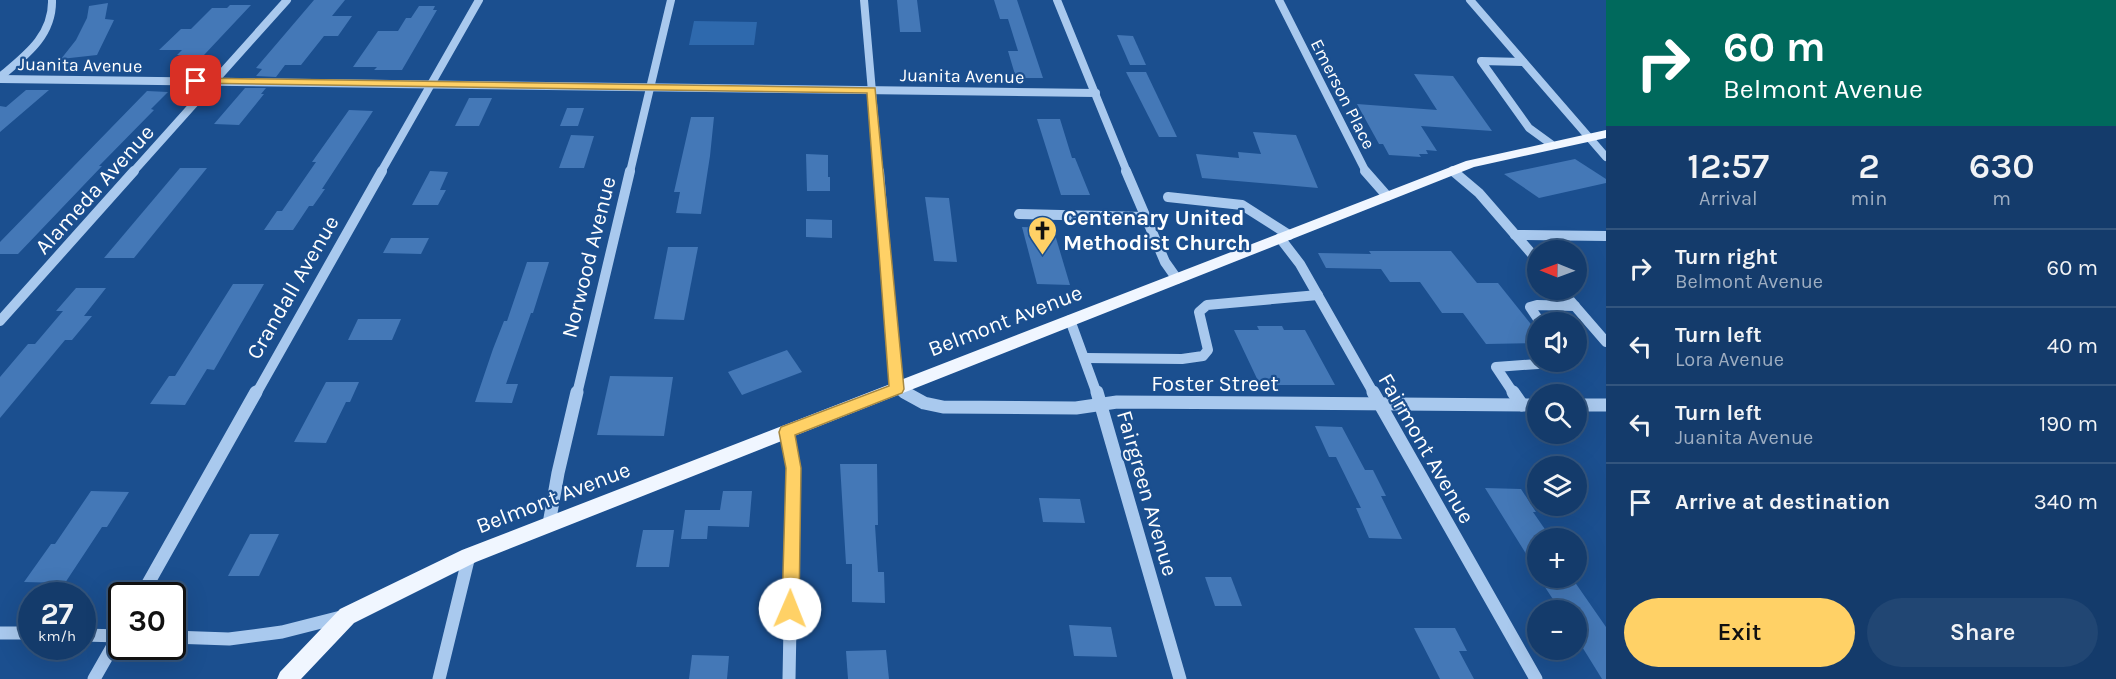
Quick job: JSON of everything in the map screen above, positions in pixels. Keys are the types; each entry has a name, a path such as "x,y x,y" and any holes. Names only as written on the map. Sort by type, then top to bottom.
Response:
{"main road":[{"name":"Belmont Avenue","path":"287,679 347,616 469,556 1484,159 1606,134"}],"street":[{"path":"0,78 20,61 46,30 53,12 52,0"},
{"name":"Alameda Avenue","path":"0,321 287,0"},
{"name":"Crandall Avenue","path":"149,582 479,0"},
{"name":"Norwood Avenue","path":"549,524 558,473 671,0"},
{"path":"864,0 897,389"},
{"path":"1057,0 1145,217 1165,262 1177,279"},
{"name":"Emerson Place","path":"1279,0 1368,177 1387,196"},
{"path":"1470,0 1606,157"},
{"path":"1523,63 1481,61 1528,128 1551,144"},
{"name":"Juanita Avenue","path":"0,78 1096,93"},
{"path":"1453,171 1479,193 1527,249"},
{"name":"Fairmont Avenue","path":"1168,197 1242,205 1285,236 1536,679"},
{"path":"1019,214 1145,217"},
{"path":"1515,235 1606,236"},
{"path":"1086,358 1182,359 1203,356 1208,350 1199,312 1207,305 1318,295"},
{"path":"1570,300 1606,342"},
{"path":"1533,312 1530,307 1537,305 1575,306"},
{"name":"Fairgreen Avenue","path":"1070,320 1086,358 1101,405 1180,679"},
{"path":"1522,405 1496,367 1527,365"},
{"name":"Foster Street","path":"897,389 924,403 943,407 1076,408 1117,402 1527,405"},
{"path":"1587,405 1606,405"},
{"path":"787,432 793,468 789,679"},
{"path":"439,679 469,556"},
{"path":"186,637 239,637 282,632 347,616"},
{"path":"0,633 18,633"},
{"path":"94,679 108,655"}],"shaded area":[{"path":"694,21 757,22 754,45 689,45"}],"building":[{"path":"314,0 345,0 332,16 352,16 338,36 324,36 301,65 285,65 276,77 256,76 262,69 256,68"},
{"path":"897,0 917,0 921,32 900,32"},
{"path":"994,0 1017,0 1043,78 1016,78 1008,51 1018,51 1008,19 1000,19"},
{"path":"108,3 105,19 114,20 97,55 61,59 76,40 87,18 89,6"},
{"path":"230,5 251,5 204,55 177,55 182,50 159,50 181,29 191,29 212,8 227,8"},
{"path":"419,6 435,6 433,10 437,10 402,70 353,67 378,31 398,31 406,18 411,18"},
{"path":"1117,35 1133,36 1146,65 1130,65"},
{"path":"1126,72 1146,72 1177,137 1159,137"},
{"path":"1414,74 1453,76 1492,131 1421,126 1437,151 1426,150 1428,154 1419,154 1421,157 1389,155 1383,144 1379,144 1357,104 1437,110"},
{"path":"245,88 266,88 261,94 264,94 239,125 214,124"},
{"path":"26,90 49,90 0,132 0,106 6,107"},
{"path":"147,91 168,92 151,109 154,110 18,254 0,254 0,242"},
{"path":"469,98 492,98 479,126 455,126"},
{"path":"567,108 584,108 578,126 560,126"},
{"path":"349,110 373,111 313,206 309,206 293,230 264,230 277,211 282,211 316,162 312,162"},
{"path":"691,117 714,117 701,214 676,213 680,192 674,192"},
{"path":"1037,119 1060,119 1072,158 1075,158 1090,195 1061,195"},
{"path":"1253,132 1296,135 1318,188 1202,178 1196,154 1239,158 1238,152 1261,154"},
{"path":"571,135 594,136 584,168 559,168"},
{"path":"806,154 828,155 830,191 807,191"},
{"path":"1575,159 1606,179 1606,183 1539,198 1504,174"},
{"path":"180,168 207,168 134,258 104,258"},
{"path":"430,171 448,172 440,190 446,190 438,205 412,205"},
{"path":"925,197 949,198 957,262 934,261"},
{"path":"806,219 832,220 832,238 806,237"},
{"path":"1022,227 1053,228 1070,285 1037,284"},
{"path":"391,238 429,238 421,254 383,253"},
{"path":"668,247 698,247 684,320 654,319"},
{"path":"1369,251 1451,251 1477,283 1498,283 1527,319 1527,343 1486,344 1463,313 1442,313 1420,282 1390,282 1381,269 1326,268 1318,253 1371,254"},
{"path":"527,262 549,262 533,313 531,313 506,384 518,384 512,403 475,402 504,321 507,321"},
{"path":"233,284 264,284 214,370 207,369 185,405 150,404 169,376 175,376"},
{"path":"76,288 106,288 84,316 92,316 72,340 65,340 0,418 0,377 28,344 35,344 63,311 56,311"},
{"path":"358,319 401,319 392,340 348,340"},
{"path":"1257,326 1282,326 1284,330 1305,330 1335,385 1260,385 1234,330 1259,330"},
{"path":"787,350 802,372 742,395 728,372"},
{"path":"610,376 673,377 664,436 597,435"},
{"path":"326,382 359,382 350,402 346,402 326,443 294,442"},
{"path":"1315,426 1342,427 1365,470 1373,470 1386,496 1381,496 1402,539 1369,538 1356,508 1361,508 1336,457 1329,457"},
{"path":"840,464 877,464 878,525 875,525 878,572 884,572 885,603 852,602 852,564 846,564"},
{"path":"1485,488 1521,489 1527,498 1527,516 1536,516 1544,528 1527,528 1527,555"},
{"path":"91,491 129,492 107,527 102,527 66,582 24,582 51,544 55,544"},
{"path":"723,491 752,491 749,527 708,526 707,539 681,539 685,510 720,510"},
{"path":"1039,498 1080,499 1085,523 1043,522"},
{"path":"643,530 674,530 669,567 636,567"},
{"path":"250,534 279,534 259,576 228,576"},
{"path":"1205,577 1231,577 1242,606 1215,606"},
{"path":"1546,588 1579,588 1606,627 1606,679 1602,679 1587,655 1587,600 1553,600"},
{"path":"1069,625 1111,627 1117,657 1074,656"},
{"path":"1414,628 1455,628 1467,651 1459,651 1474,679 1440,679"},
{"path":"886,650 889,679 848,679 846,651"},
{"path":"692,655 729,656 727,679 689,679"}],"place":[{"name":"Centenary United Methodist Church","path":"1042,256"}],"route":[{"path":"196,81 872,90 897,389 787,432 793,468 790,609"}]}
